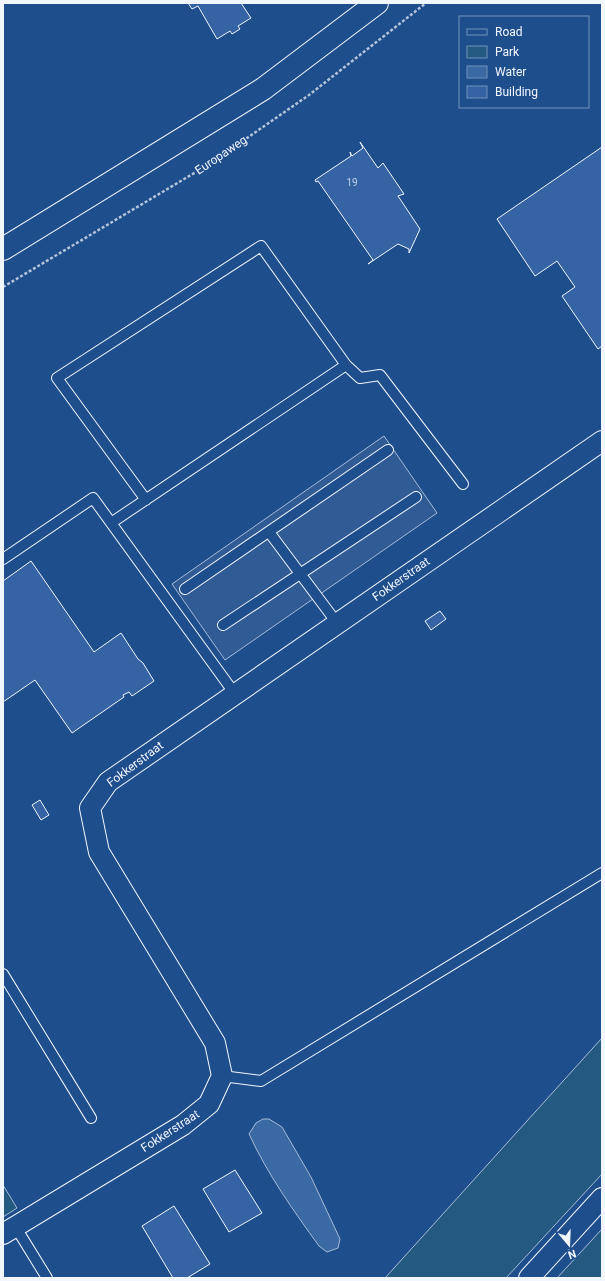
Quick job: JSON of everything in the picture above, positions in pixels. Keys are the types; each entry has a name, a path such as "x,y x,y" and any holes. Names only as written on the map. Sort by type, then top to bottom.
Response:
{"main road":[{"path":"3,249 263,89 377,3"}],"street":[{"name":"Fokkerstraat","path":"9,1230 183,1125 209,1104 222,1076 215,1043 99,852 90,808 108,782 602,441"},
{"path":"529,1278 602,1198"}],"lane":[{"path":"146,500 57,378 261,246 346,364 360,378 380,375 463,484"},
{"path":"111,523 346,364"},
{"path":"185,589 388,450"},
{"path":"223,625 416,497"},
{"path":"3,559 93,498 234,694"},
{"path":"269,532 338,623"},
{"path":"222,1076 260,1081 602,873"},
{"path":"3,974 91,1118"},
{"path":"9,1230 47,1278"}],"path":[{"name":"Europaweg","path":"3,287 211,163 309,95 426,3"}],"green space":[{"path":"602,1038 602,1174 506,1278 385,1278"},
{"path":"3,1185 17,1208 3,1217"},
{"path":"602,1229 602,1278 557,1278"}],"shaded area":[{"path":"384,436 437,513 225,660 172,584"}],"water":[{"path":"263,1119 269,1119 282,1127 311,1177 340,1239 338,1248 327,1252 319,1246 290,1206 264,1164 249,1134 256,1123"}],"building":[{"path":"188,3 241,3 251,18 238,26 240,29 232,34 230,31 217,39 198,6 192,9"},
{"path":"360,142 378,168 383,163 404,194 398,196 420,229 409,253 409,249 398,244 368,264 373,260 318,181 316,182 315,180 351,156 350,152 352,156 363,148"},
{"path":"602,147 602,346 598,349 562,296 575,287 557,261 535,276 497,219"},
{"path":"31,561 94,652 121,633 154,681 132,696 129,692 123,695 124,697 72,733 35,680 3,702 3,581"},
{"path":"440,611 446,619 431,630 425,621"},
{"path":"40,800 49,815 41,820 32,805"},
{"path":"235,1170 262,1213 229,1232 203,1189"},
{"path":"174,1206 210,1264 187,1278 173,1278 142,1226"}]}
